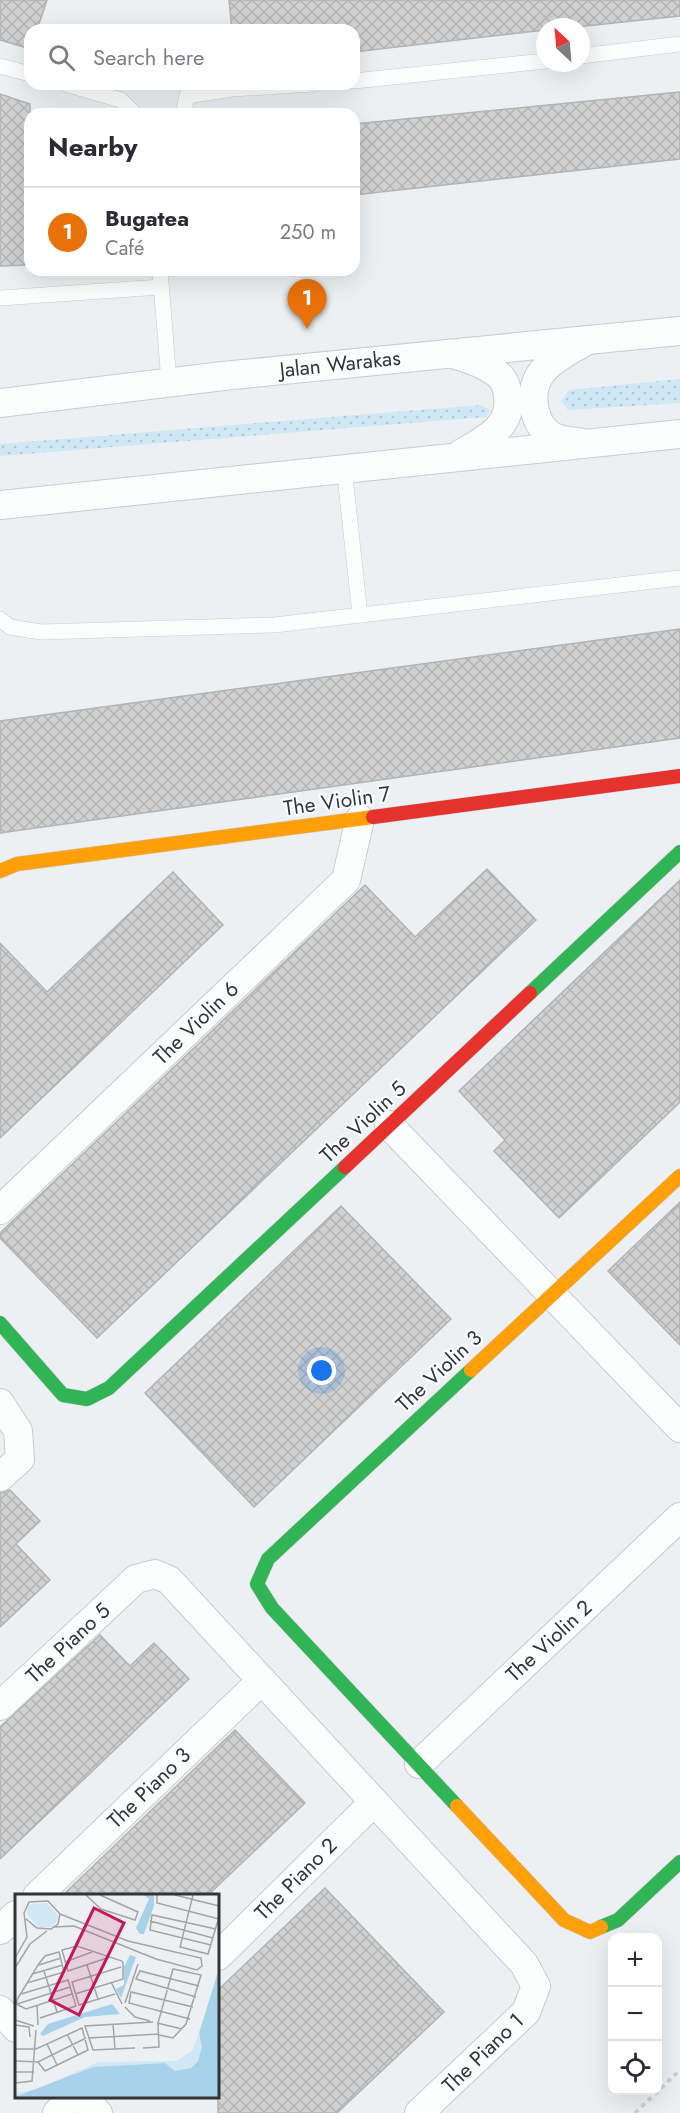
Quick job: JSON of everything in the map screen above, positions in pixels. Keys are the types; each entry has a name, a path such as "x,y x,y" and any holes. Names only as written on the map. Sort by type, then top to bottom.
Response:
{"street":[{"name":"Jalan Warakas","path":"0,403 168,382 680,331"},
{"path":"587,340 542,372 533,391 532,404 542,425 555,437 587,443"},
{"path":"451,353 480,363 498,373 507,387 510,405 506,420 491,435 453,457"},
{"path":"0,505 344,467 680,434"},
{"name":"The Violin 7","path":"0,871 17,864 680,776"},
{"name":"The Violin 6","path":"0,1210 346,880 360,819"},
{"name":"The Violin 5","path":"0,1323 63,1395 87,1399 109,1388 680,852"},
{"path":"389,1125 680,1428"},
{"name":"The Violin 3","path":"419,1764 272,1608 257,1584 268,1558 680,1176"},
{"path":"0,1403 18,1431 10,1468"},
{"name":"The Violin 2","path":"419,1764 680,1517"},
{"name":"The Piano 5","path":"0,1706 136,1579 155,1574 169,1580 262,1680"},
{"path":"262,1680 374,1802"},
{"name":"The Piano 3","path":"39,1894 262,1680"},
{"path":"419,1764 564,1920 590,1932 618,1920 680,1862"},
{"name":"The Piano 2","path":"219,1955 374,1802"},
{"name":"The Piano 1","path":"374,1802 525,1964 536,1986 526,2013 419,2113"},
{"path":"0,1930 15,1916"},
{"path":"0,2010 15,2027"},
{"path":"57,2113 74,2098"},
{"path":"83,2098 98,2113"}],"lane":[{"path":"590,55 680,44"},
{"path":"360,80 536,62"},
{"path":"0,66 24,72"},
{"path":"86,90 121,100 129,108"},
{"path":"184,108 187,96 226,90"},
{"path":"160,276 168,382"},
{"path":"0,298 161,286"},
{"path":"344,467 360,615"},
{"path":"0,619 10,627 41,632 274,625 680,578"}],"path":[{"path":"635,2113 680,2070"}],"shaded area":[{"path":"680,379 680,403 568,410 561,401 569,390"},
{"path":"480,405 491,410 486,417 0,456 0,444"}],"building":[{"path":"0,0 47,0 39,24 24,24 24,47 0,40"},
{"path":"229,0 680,0 680,16 590,26 590,18 536,18 536,31 360,51 360,24 231,24"},
{"path":"680,92 680,159 360,194 360,123"},
{"path":"0,94 30,104 30,108 24,108 24,265 0,266"},
{"path":"680,629 680,738 0,833 0,721"},
{"path":"487,869 536,920 97,1338 0,1238 0,1233 365,885 415,937"},
{"path":"173,872 223,925 0,1138 0,943 47,992"},
{"path":"680,880 680,1102 559,1218 494,1151 505,1140 459,1091"},
{"path":"680,1202 680,1345 608,1271"},
{"path":"341,1206 451,1319 254,1507 145,1393"},
{"path":"10,1490 40,1521 16,1544 50,1580 0,1627 0,1493"},
{"path":"100,1635 130,1666 154,1643 189,1679 0,1859 0,1727"},
{"path":"235,1730 305,1803 209,1894 64,1894"},
{"path":"325,1888 444,2012 337,2113 218,2113 219,1989"}],"traffic: fast":[{"path":"530,993 680,852"},
{"path":"0,1323 63,1395 87,1399 109,1388 345,1167"},
{"path":"457,1806 272,1608 257,1584 268,1559 471,1370"},
{"path":"601,1927 618,1920 680,1862"}],"traffic: slow":[{"path":"0,871 17,864 373,817"},
{"path":"471,1370 680,1176"},
{"path":"457,1806 564,1920 590,1932 601,1927"}],"traffic: jam":[{"path":"373,817 680,776"},
{"path":"345,1167 530,993"}],"place":[{"name":"Bugatea","path":"307,329"}]}
